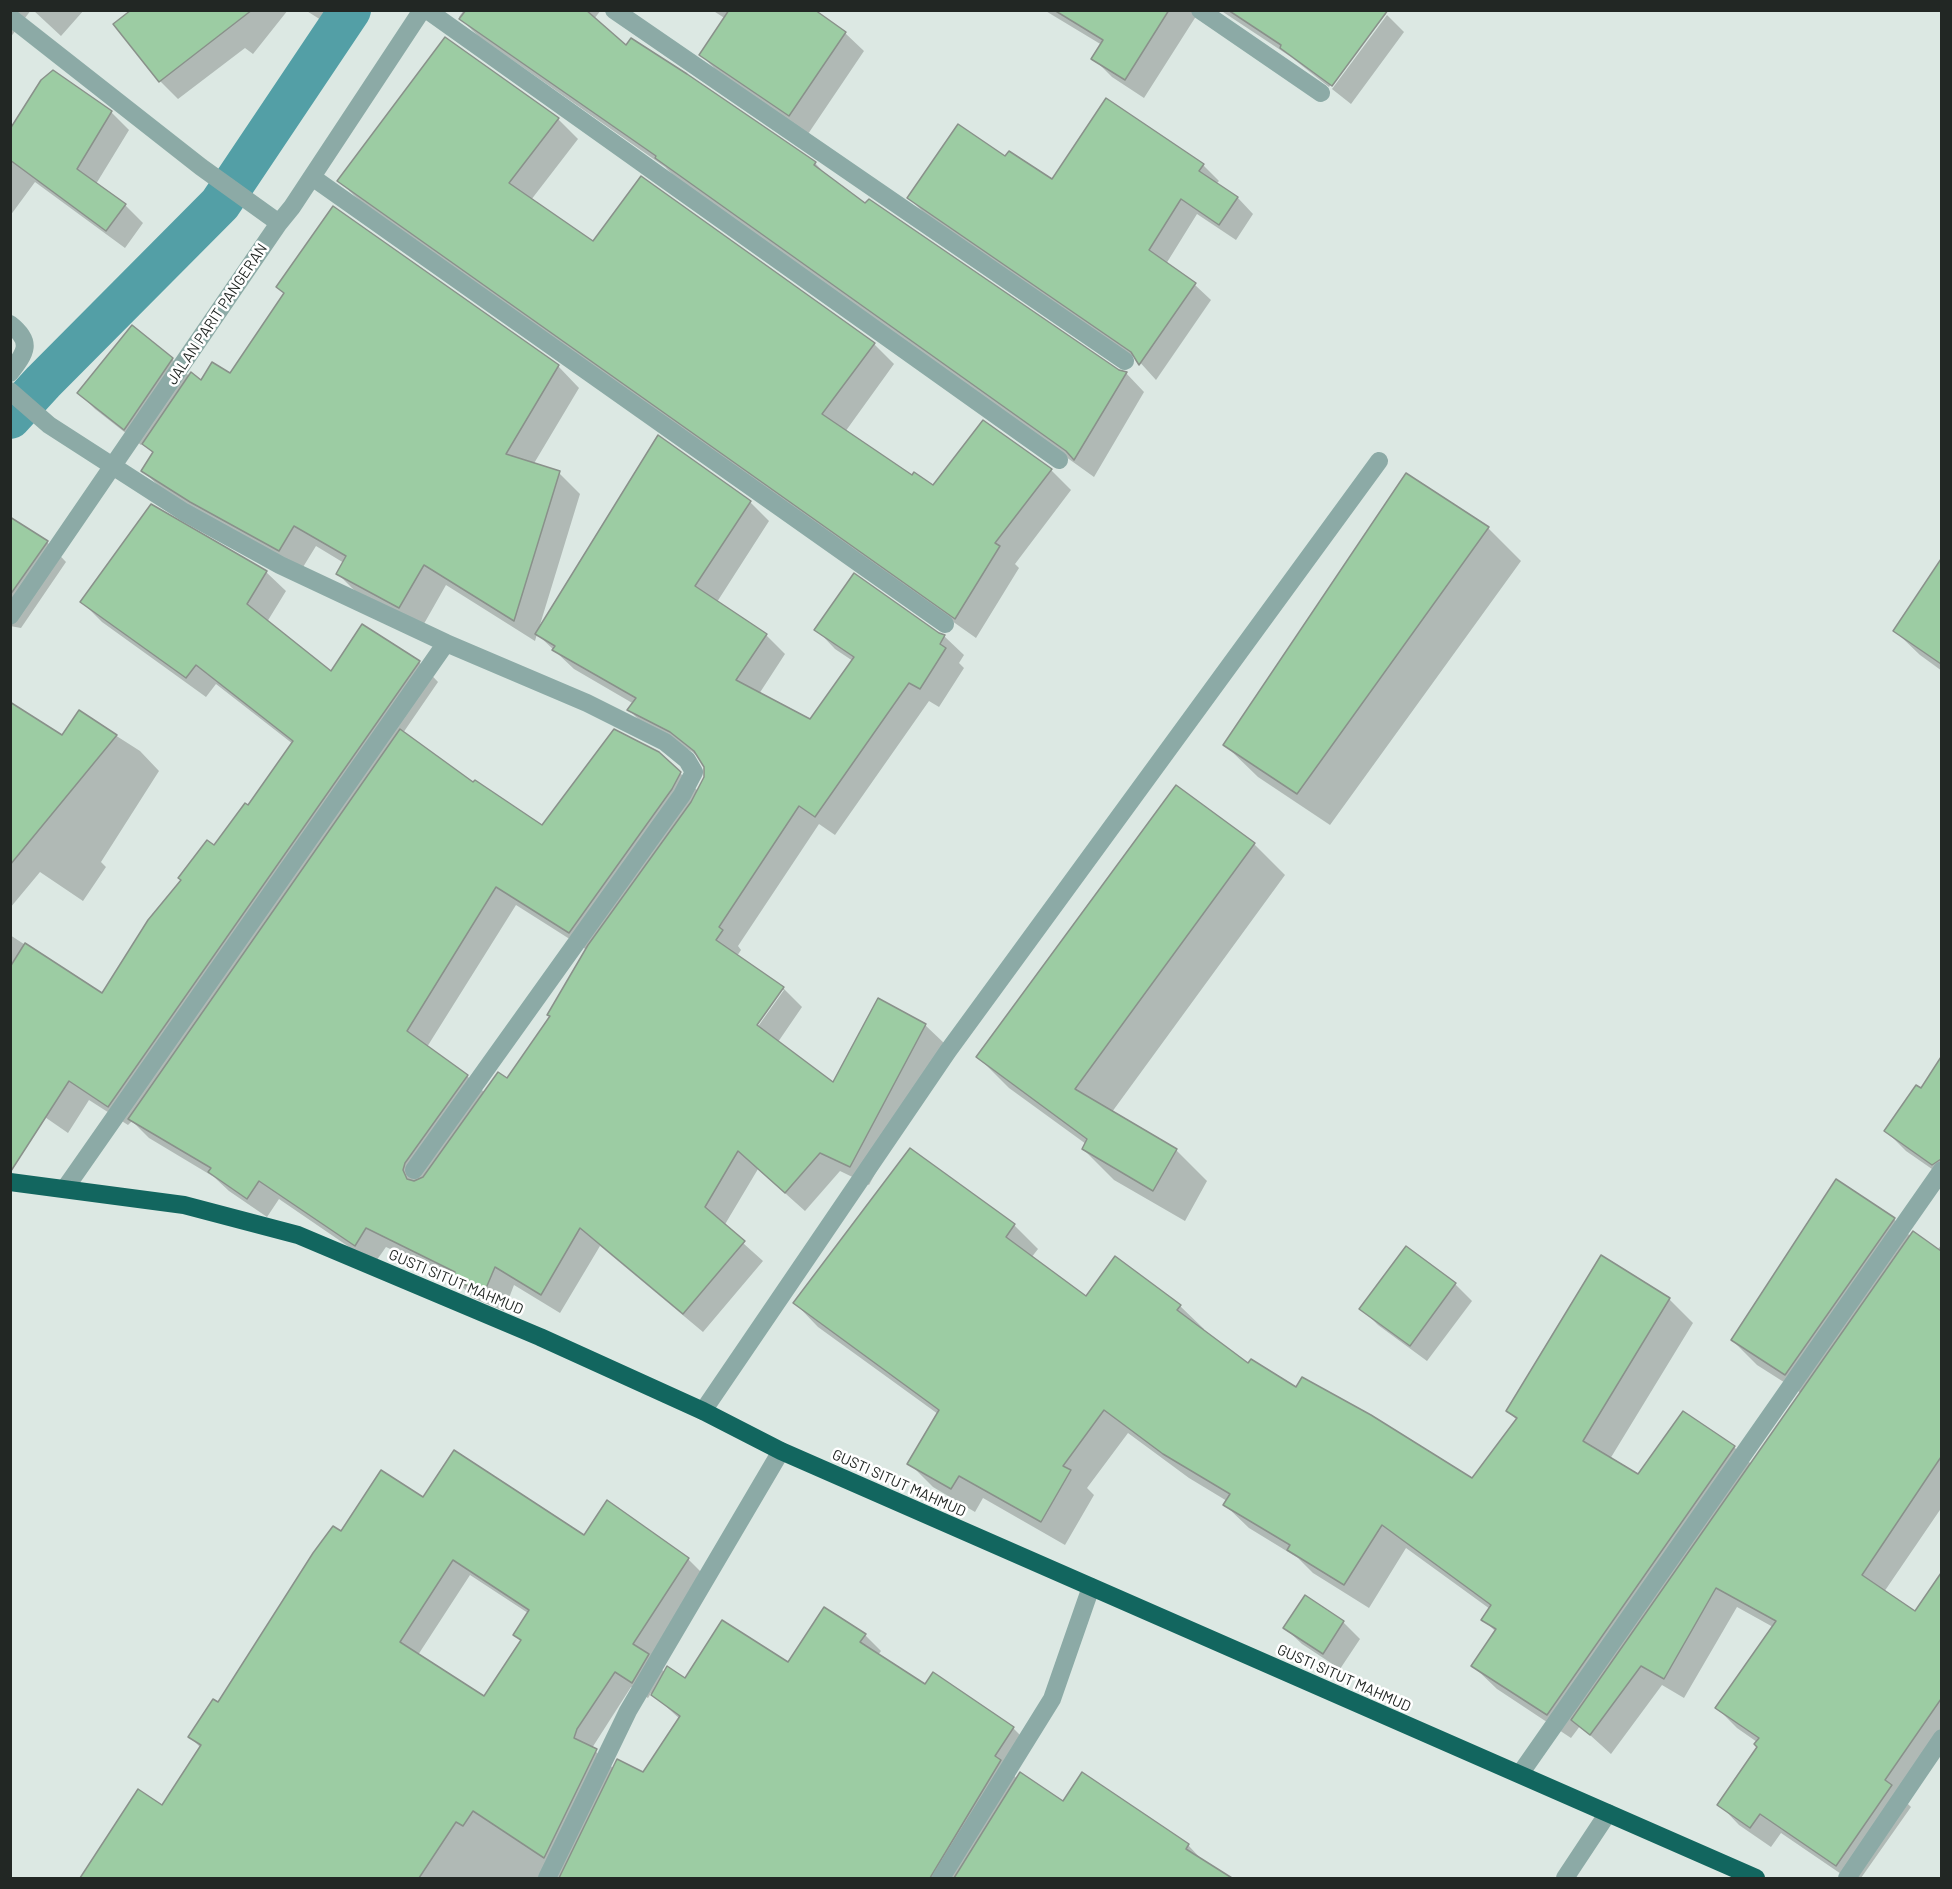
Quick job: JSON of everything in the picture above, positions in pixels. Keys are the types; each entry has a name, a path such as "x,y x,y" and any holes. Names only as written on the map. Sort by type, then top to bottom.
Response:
{"highway":[{"name":"GUSTI SITUT MAHMUD","path":"10,1182 66,1187 184,1205 298,1235 540,1337 703,1411 781,1451 1756,1878"}],"street":[{"name":"JALAN PARIT PANGERAN","path":"10,616 312,177 422,10"},
{"path":"427,10 1059,460"},
{"path":"614,10 1125,361"},
{"path":"1200,10 1321,93"},
{"path":"10,17 201,167 279,223"},
{"path":"312,177 945,624"},
{"path":"10,324 22,334 25,344 23,356 10,373"},
{"path":"12,394 49,425 115,465 184,512 280,565 446,643 587,703 665,742 687,760 694,772 682,795 414,1170"},
{"path":"703,1411 948,1051 1379,461"},
{"path":"66,1187 446,643"},
{"path":"1520,1774 1941,1170"},
{"path":"548,1878 628,1710 781,1451"},
{"path":"941,1878 1053,1699 1092,1587"},
{"path":"1847,1878 1941,1738"},
{"path":"1565,1878 1608,1813"}],"building":[{"path":"131,10 252,10 159,82 113,24"},
{"path":"466,10 586,10 626,45 631,38 687,74 816,162 814,165 865,203 869,199 1119,370 1127,372 1074,460 1066,451 655,158 656,156 459,19"},
{"path":"729,10 815,10 846,32 789,116 699,55"},
{"path":"1054,10 1169,10 1125,80 1091,59 1103,40"},
{"path":"1228,10 1388,10 1332,86 1280,48 1281,45"},
{"path":"445,37 559,118 509,183 593,241 641,176 875,343 822,414 912,475 914,472 933,485 983,420 1052,469 995,543 1000,546 955,619 337,181"},
{"path":"53,70 112,111 77,169 126,204 106,231 10,160 10,129 41,80"},
{"path":"1106,98 1204,164 1199,171 1238,197 1219,225 1181,199 1149,250 1196,283 1139,365 1131,352 907,198 958,124 1005,156 1009,151 1052,179"},
{"path":"333,206 559,365 506,454 560,471 514,621 424,565 399,608 336,574 346,556 294,526 279,551 190,502 141,471 153,452 142,444 191,372 201,380 212,362 230,373 284,293 276,287"},
{"path":"132,325 173,358 124,430 77,393"},
{"path":"658,435 751,501 695,586 767,634 736,680 810,719 854,657 814,630 854,573 945,635 940,644 946,648 920,689 909,683 815,817 799,806 719,927 723,930 716,940 784,987 757,1025 833,1082 878,998 926,1024 850,1167 820,1153 785,1193 738,1151 705,1207 745,1241 683,1314 580,1228 541,1295 495,1267 484,1293 452,1279 455,1272 366,1228 355,1246 259,1181 247,1199 208,1172 211,1168 128,1119 400,729 473,782 475,780 542,825 614,729 659,752 681,772 672,789 569,933 496,887 407,1031 468,1075 405,1163 403,1170 407,1179 414,1181 423,1177 498,1072 507,1078 550,1016 547,1015 588,945 691,802 704,777 704,767 694,751 670,732 627,710 636,698 552,650 555,646 535,634"},
{"path":"1406,473 1489,527 1297,794 1223,745"},
{"path":"151,504 267,571 247,604 331,671 362,624 420,661 108,1107 69,1081 11,1171 10,967 25,943 102,993 148,920 181,880 178,878 207,840 214,845 245,803 248,805 293,741 196,665 186,678 80,602"},
{"path":"10,517 48,541 10,595"},
{"path":"1941,559 1941,664 1893,631"},
{"path":"10,702 62,735 79,710 117,735 10,865"},
{"path":"1176,785 1255,843 1075,1089 1177,1149 1153,1191 1082,1149 1087,1139 976,1057"},
{"path":"1941,1057 1941,1159 1932,1165 1884,1131 1916,1085 1921,1088"},
{"path":"910,1148 1015,1224 1006,1237 1086,1296 1115,1256 1181,1305 1177,1310 1248,1363 1251,1359 1296,1387 1302,1377 1371,1415 1472,1478 1517,1418 1506,1411 1601,1255 1670,1298 1583,1441 1638,1474 1683,1411 1735,1446 1547,1715 1471,1666 1496,1629 1481,1620 1491,1605 1382,1525 1344,1585 1287,1550 1290,1545 1223,1505 1230,1494 1163,1454 1104,1410 1063,1466 1071,1470 1041,1522 959,1476 951,1489 907,1464 939,1410 793,1303"},
{"path":"1836,1179 1895,1218 1785,1375 1731,1340"},
{"path":"1913,1231 1941,1251 1941,1457 1862,1575 1915,1611 1941,1573 1941,1699 1885,1780 1892,1785 1836,1866 1760,1814 1750,1828 1717,1805 1757,1747 1754,1744 1759,1738 1715,1708 1776,1621 1716,1588 1664,1679 1641,1666 1590,1735 1571,1720"},
{"path":"1406,1246 1456,1283 1410,1346 1359,1309"},
{"path":"454,1450 584,1535 607,1500 689,1558 633,1644 649,1654 632,1683 615,1672 577,1729 574,1738 597,1749 544,1858 473,1811 463,1826 456,1822 419,1878 80,1878 138,1789 162,1805 201,1745 188,1737 213,1699 218,1702 313,1553 333,1526 341,1531 381,1470 423,1497","holes":["453,1560 529,1610 513,1635 521,1640 484,1696 400,1642"]},
{"path":"1305,1595 1344,1621 1323,1654 1283,1628"},
{"path":"824,1607 866,1634 860,1642 925,1684 933,1672 1014,1727 995,1756 1001,1760 930,1878 559,1878 617,1759 643,1772 680,1716 651,1695 667,1666 685,1678 722,1620 788,1662"},
{"path":"1020,1772 1063,1801 1082,1772 1189,1844 1186,1849 1232,1878 954,1878"}],"waterway":[{"path":"10,418 220,204 350,10"}]}
